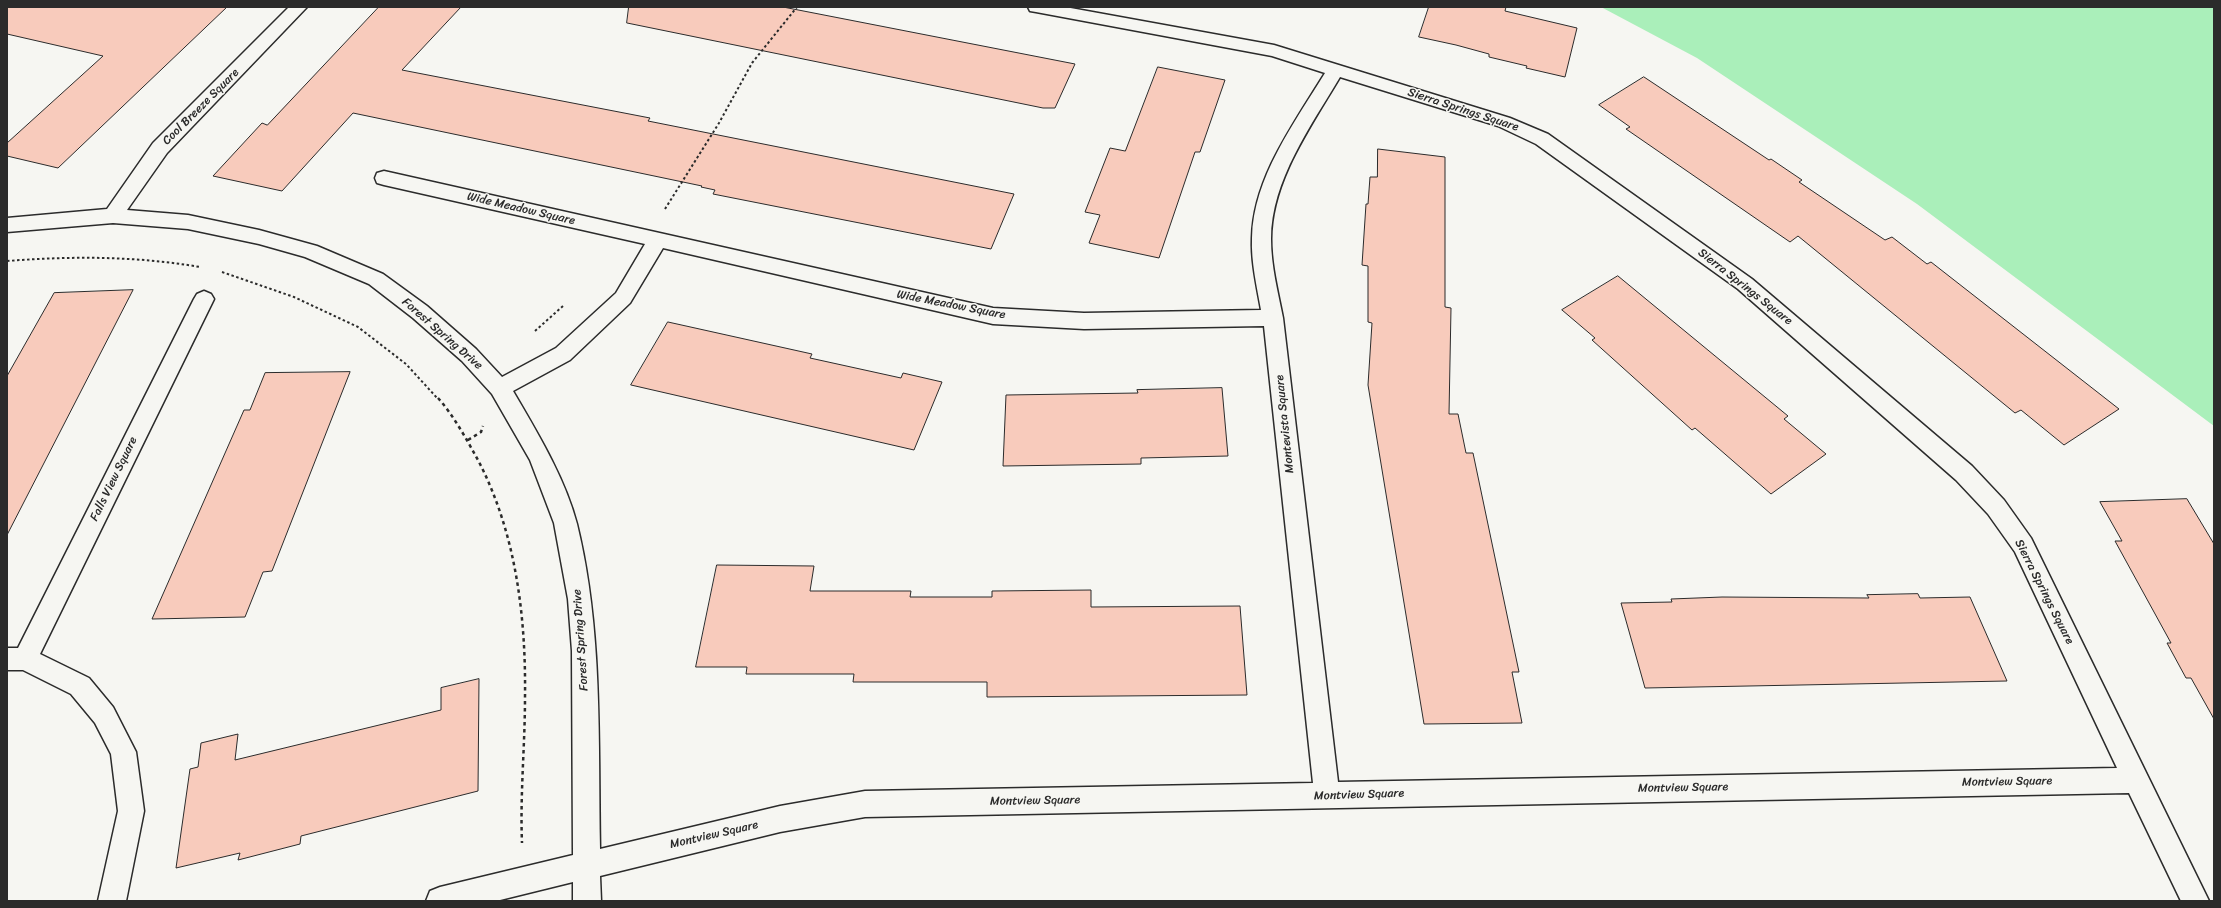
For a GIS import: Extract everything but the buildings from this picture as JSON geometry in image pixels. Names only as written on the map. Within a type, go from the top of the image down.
[{"type":"street","name":"Cool Breeze Square","points":[[113,216],[160,148],[300,7]]},
{"type":"street","name":"Sierra Springs Square","points":[[1036,7],[1274,51],[1504,122],[1542,139],[1744,284],[1964,473],[1996,507],[2023,545],[2195,901]]},
{"type":"street","name":"Montevista Square","points":[[1326,796],[1272,318],[1265,269],[1262,228],[1269,198],[1284,157],[1336,69]]},
{"type":"street","name":"Wide Meadow Square","points":[[384,178],[993,316],[1084,321],[1272,318]]},
{"type":"street","name":"Forest Spring Drive","points":[[7,225],[113,216],[188,222],[259,236],[310,251],[376,279],[420,312],[469,355],[500,388],[543,464],[565,523],[580,599],[584,651],[587,901]]},
{"type":"street","points":[[500,388],[563,354],[623,298],[658,240]]},
{"type":"street","name":"Falls View Square","points":[[16,659],[204,299]]},
{"type":"street","points":[[16,659],[80,686],[104,715],[123,752],[131,811],[112,901]]},
{"type":"street","name":"Montview Square","points":[[440,901],[780,819],[865,804],[1326,796],[1517,790],[2137,780]]},
{"type":"path","points":[[7,262],[99,257],[165,261],[201,268]]},
{"type":"path","points":[[216,270],[304,300],[364,331],[415,372],[453,416],[485,470],[504,523],[519,579],[526,676],[520,812],[524,880]]},
{"type":"green space","points":[[1601,7],[2214,7],[2214,426],[1917,204],[1697,58]]}]
